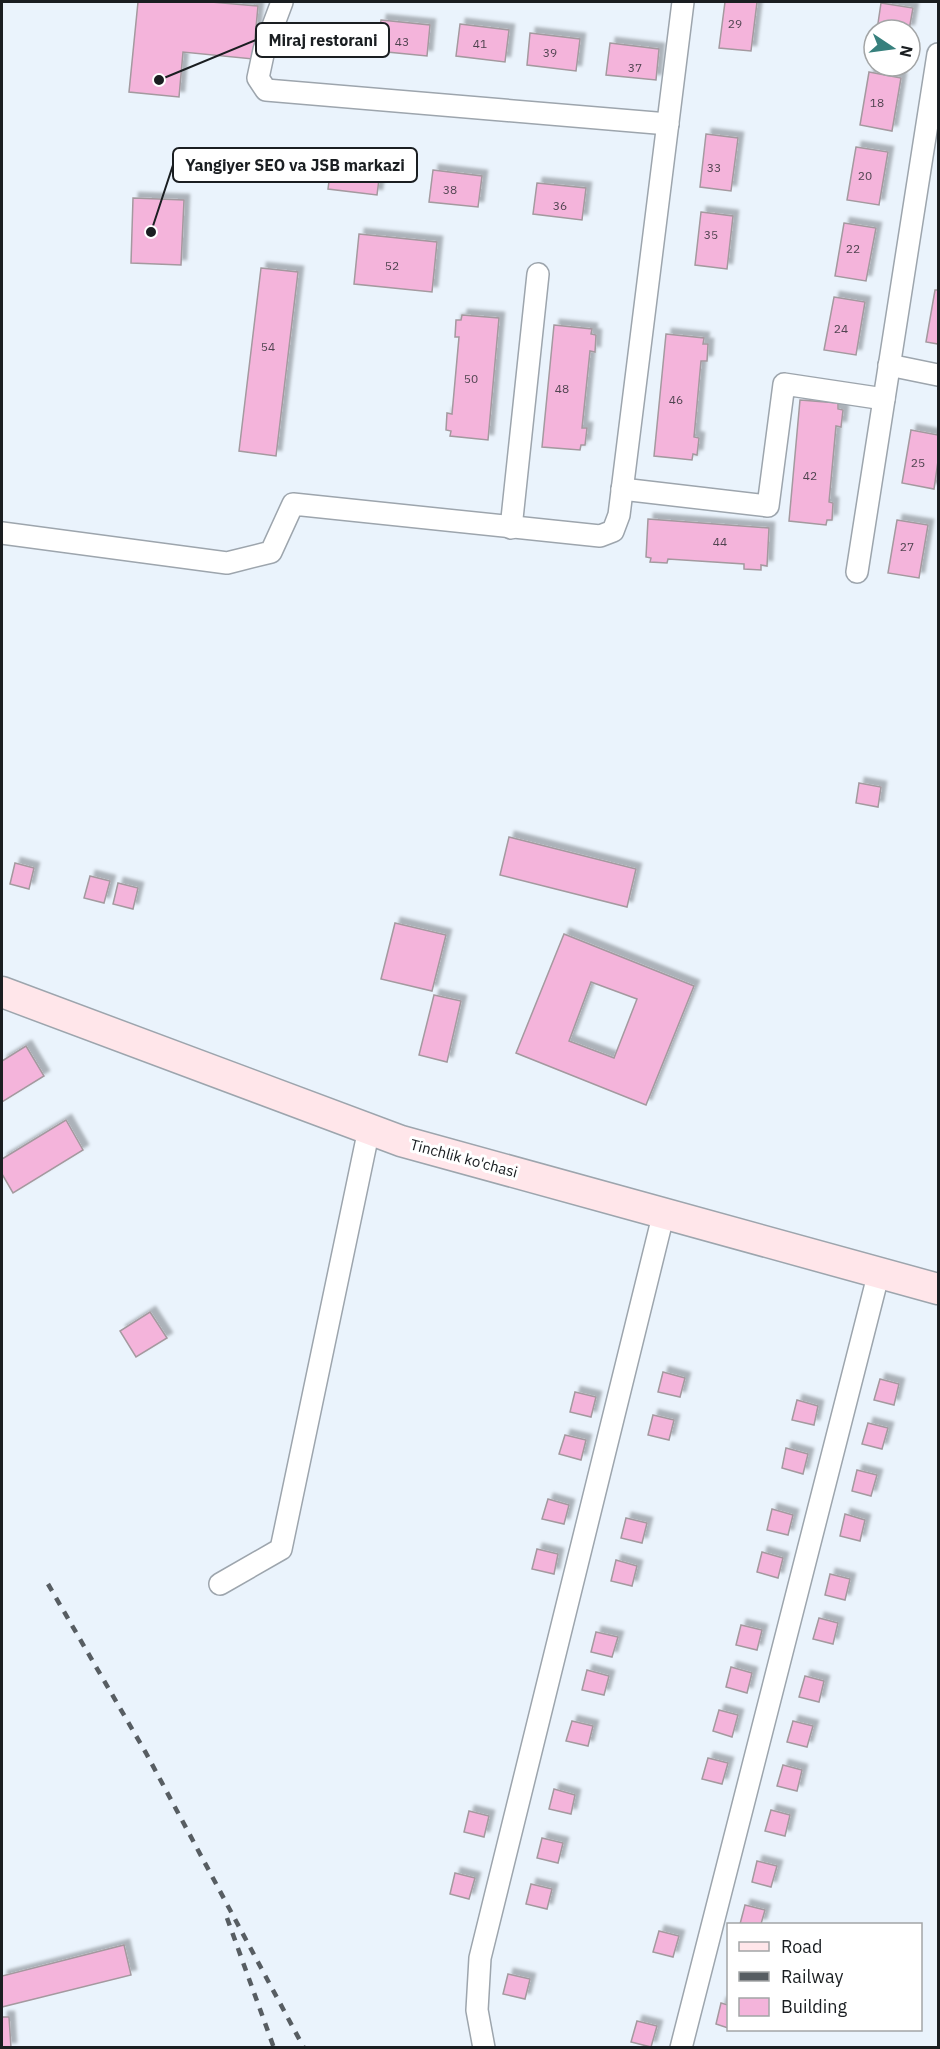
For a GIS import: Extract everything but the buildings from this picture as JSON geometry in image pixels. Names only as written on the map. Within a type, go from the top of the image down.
[{"type":"main road","name":"Tinchlik ko'chasi","points":[[2,992],[401,1141],[939,1289]]},
{"type":"street","points":[[282,2],[264,50],[258,78],[266,90],[668,124]]},
{"type":"street","points":[[2,533],[227,563],[271,552],[292,504],[600,536],[613,531],[619,515],[683,2]]},
{"type":"street","points":[[857,572],[939,54]]},
{"type":"street","points":[[511,528],[538,274]]},
{"type":"street","points":[[889,365],[939,375]]},
{"type":"street","points":[[622,489],[768,507],[784,384],[884,399]]},
{"type":"street","points":[[220,1584],[281,1549],[369,1129]]},
{"type":"street","points":[[484,2048],[477,2010],[480,1958],[664,1212]]},
{"type":"street","points":[[681,2048],[879,1272]]},
{"type":"railway","points":[[48,1584],[146,1753],[304,2048]]},
{"type":"railway","points":[[227,1918],[274,2048]]},
{"type":"place","name":"Miraj restorani","points":[[159,80]]},
{"type":"place","name":"Yangiyer SEO va JSB markazi","points":[[151,232]]}]
